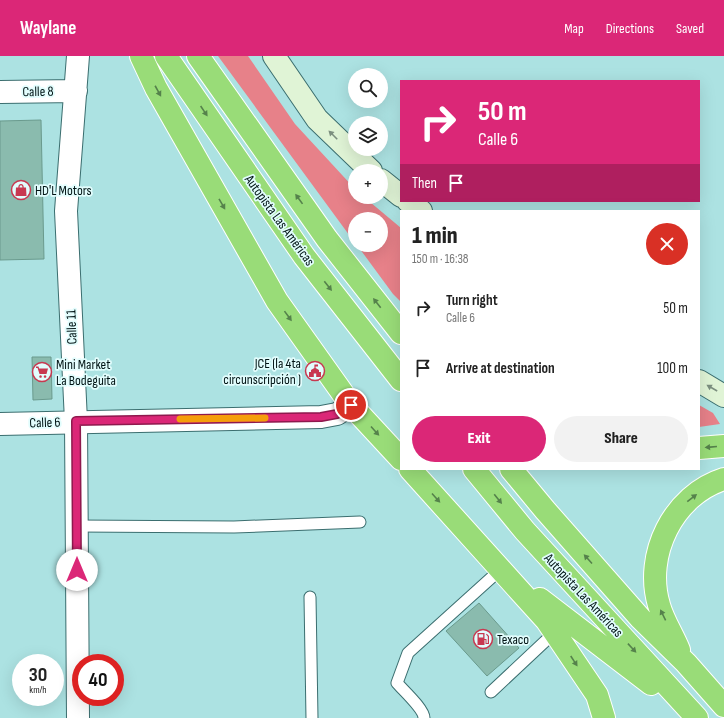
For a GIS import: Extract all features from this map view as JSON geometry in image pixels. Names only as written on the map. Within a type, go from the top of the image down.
[{"type":"highway","points":[[141,56],[156,88],[277,301],[351,405],[400,458]]},
{"type":"highway","name":"Autopista Las Américas","points":[[166,56],[304,256],[400,379]]},
{"type":"highway","name":"Autopista Las Américas","points":[[198,56],[327,239],[400,332]]},
{"type":"highway","points":[[700,448],[724,446]]},
{"type":"highway","points":[[411,470],[547,621],[597,695],[604,718]]},
{"type":"highway","name":"Autopista Las Américas","points":[[475,470],[525,531],[695,718]]},
{"type":"highway","name":"Autopista Las Américas","points":[[512,470],[545,510],[642,619],[724,706]]},
{"type":"highway","points":[[686,664],[659,606],[655,581],[656,557],[666,528],[685,503],[702,490],[724,479]]},
{"type":"highway","points":[[501,570],[695,718]]},
{"type":"main road","points":[[274,56],[317,119],[364,164]]},
{"type":"main road","points":[[388,186],[400,195]]},
{"type":"main road","points":[[409,202],[420,210]]},
{"type":"main road","points":[[700,382],[724,396]]},
{"type":"street","name":"Calle 11","points":[[78,56],[66,211],[76,421],[78,718]]},
{"type":"street","name":"Calle 8","points":[[0,92],[76,91]]},
{"type":"street","name":"Calle 6","points":[[0,424],[76,421],[321,417],[337,414],[351,405]]},
{"type":"lane","points":[[77,526],[234,527],[360,522]]},
{"type":"lane","points":[[424,718],[424,715],[416,704],[397,683],[408,653],[501,570]]},
{"type":"lane","points":[[310,597],[312,718]]},
{"type":"lane","points":[[491,692],[555,632]]},
{"type":"shaded area","points":[[218,56],[248,56],[295,124],[348,181],[348,204],[372,204],[382,212],[348,212],[348,233]]},
{"type":"shaded area","points":[[388,217],[400,227],[400,301],[393,294],[362,252],[388,252]]},
{"type":"shaded area","points":[[700,406],[713,413],[720,424],[700,427]]},
{"type":"building","name":"HD'L Motors","points":[[41,120],[44,259],[0,260],[0,121]]},
{"type":"building","name":"Mini Market La Bodeguita","points":[[32,357],[51,357],[52,399],[33,400]]},
{"type":"building","name":"Texaco","points":[[479,603],[519,648],[487,676],[446,631]]},
{"type":"slow traffic","points":[[180,419],[265,418]]},
{"type":"place","name":"HD'L Motors","points":[[21,190]]},
{"type":"place","name":"JCE (la 4ta circunscripción )","points":[[315,371]]},
{"type":"place","name":"Mini Market La Bodeguita","points":[[42,372]]},
{"type":"place","name":"Texaco","points":[[483,639]]},
{"type":"route","points":[[77,570],[76,421],[321,417],[337,414],[351,405]]}]
